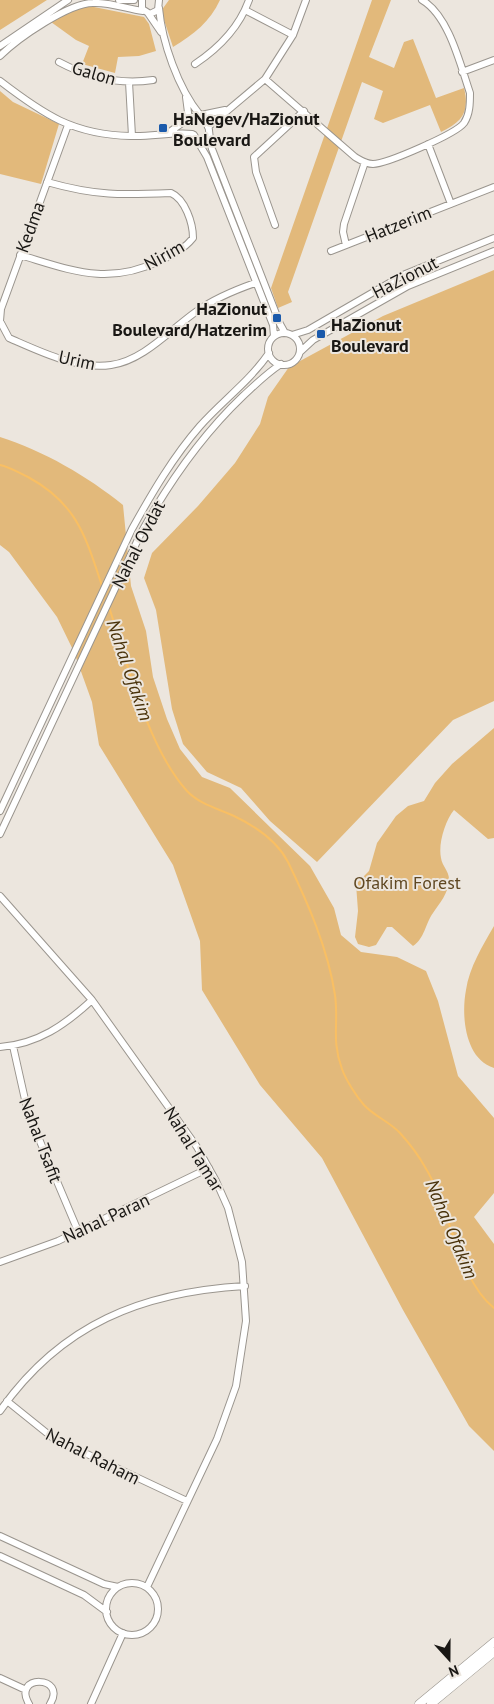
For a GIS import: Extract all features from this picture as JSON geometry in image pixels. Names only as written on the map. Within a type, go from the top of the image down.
[{"type":"main road","points":[[419,1704],[494,1642]]},
{"type":"main road","points":[[431,1704],[494,1652]]},
{"type":"street","points":[[0,46],[68,0]]},
{"type":"street","points":[[119,0],[134,0]]},
{"type":"street","points":[[142,0],[146,12],[164,38],[185,93],[188,128],[207,157],[273,325],[274,336],[269,345],[269,353],[272,359],[281,364],[293,362],[300,352],[299,343],[280,324],[212,149],[207,120],[185,93]]},
{"type":"street","points":[[195,64],[226,38],[245,10],[249,0]]},
{"type":"street","points":[[2,81],[34,108],[68,125],[98,133],[132,136],[202,134],[230,107],[265,78],[293,35],[306,0]]},
{"type":"street","points":[[265,78],[355,157],[365,162],[381,162],[450,135],[464,122],[470,102],[470,93],[443,22],[432,6],[422,0]]},
{"type":"street","points":[[0,56],[55,16],[82,4],[103,3],[154,12],[160,3]]},
{"type":"street","points":[[160,3],[164,38]]},
{"type":"street","points":[[245,10],[293,35]]},
{"type":"street","points":[[462,72],[494,60]]},
{"type":"street","name":"Galon","points":[[59,62],[92,77],[129,82],[153,80]]},
{"type":"street","name":"Galon","points":[[129,82],[132,136]]},
{"type":"street","points":[[166,134],[193,116],[230,107]]},
{"type":"street","points":[[275,224],[256,172],[254,157],[304,112]]},
{"type":"street","name":"Kedma","points":[[4,330],[0,321],[1,309],[68,125]]},
{"type":"street","name":"Hatzerim","points":[[428,144],[451,204]]},
{"type":"street","name":"Hatzerim","points":[[346,245],[344,224],[365,162]]},
{"type":"street","name":"Nirim","points":[[20,254],[85,274],[114,274],[134,271],[159,262],[182,249],[192,238],[193,231],[184,207],[177,196],[171,193],[110,195],[75,190],[47,182]]},
{"type":"street","name":"Hatzerim","points":[[332,251],[494,187]]},
{"type":"street","name":"HaZionut","points":[[288,334],[308,330],[403,276],[494,238]]},
{"type":"street","name":"HaZionut","points":[[300,352],[313,340],[408,286],[494,250]]},
{"type":"street","name":"Urim","points":[[4,330],[9,338],[78,364],[112,365],[127,360],[149,347],[210,302],[255,283]]},
{"type":"street","points":[[274,336],[288,334]]},
{"type":"street","name":"Nahal Ovdat","points":[[0,812],[142,510],[165,472],[199,428],[258,369],[269,353]]},
{"type":"street","name":"Nahal Ovdat","points":[[0,834],[154,509],[174,477],[206,434],[263,378],[281,364]]},
{"type":"street","name":"Nahal Tamar","points":[[0,896],[92,1000],[197,1147],[228,1208],[242,1262],[246,1321],[236,1386],[220,1430],[147,1587]]},
{"type":"street","points":[[0,1047],[33,1041],[52,1032],[69,1021],[92,1000]]},
{"type":"street","name":"Nahal Tsafit","points":[[13,1046],[28,1113],[78,1232]]},
{"type":"street","name":"Nahal Paran","points":[[0,1262],[26,1254],[78,1232],[209,1168]]},
{"type":"street","points":[[0,1411],[25,1379],[60,1347],[87,1329],[115,1314],[140,1303],[173,1294],[212,1288],[245,1286]]},
{"type":"street","name":"Nahal Raham","points":[[7,1402],[53,1438],[187,1501]]},
{"type":"street","points":[[0,1536],[104,1584],[118,1587]]},
{"type":"street","points":[[0,1556],[84,1595],[107,1612]]},
{"type":"street","points":[[132,1582],[147,1587],[157,1598],[158,1606],[155,1622],[143,1632],[136,1634],[123,1633],[112,1625],[107,1612],[108,1598],[118,1587],[132,1582]]},
{"type":"street","points":[[90,1704],[123,1633]]},
{"type":"street","points":[[0,1678],[26,1690]]},
{"type":"street","points":[[26,1690],[34,1682],[46,1682],[53,1692],[50,1704]]},
{"type":"street","points":[[26,1690],[29,1704]]},
{"type":"green space","points":[[0,0],[47,0],[0,30]]},
{"type":"green space","points":[[169,0],[220,0],[201,27],[173,47],[161,11]]},
{"type":"green space","points":[[372,0],[391,0],[369,57],[394,68],[404,42],[413,39],[436,98],[464,88],[466,96],[465,110],[459,120],[441,132],[430,105],[383,123],[374,119],[383,91],[362,82],[288,292],[292,302],[278,308],[271,288]]},
{"type":"green space","points":[[89,6],[144,17],[149,24],[156,51],[139,56],[118,57],[115,73],[82,64],[89,46],[76,40],[51,22],[75,10]]},
{"type":"green space","points":[[0,91],[13,102],[59,124],[41,184],[0,174]]},
{"type":"green space","points":[[494,270],[494,701],[453,720],[317,862],[270,821],[241,788],[207,772],[183,744],[172,709],[156,610],[144,578],[152,553],[198,506],[235,463],[260,424],[268,397],[289,367],[383,316]]},
{"type":"green space","points":[[0,437],[33,449],[64,465],[95,484],[123,505],[131,586],[146,631],[153,677],[167,719],[180,749],[202,777],[230,788],[310,866],[334,908],[341,935],[361,952],[397,957],[426,971],[438,1001],[458,1076],[494,1118],[494,1193],[474,1217],[494,1244],[494,1451],[469,1426],[403,1310],[322,1158],[260,1085],[202,990],[200,941],[173,865],[99,745],[92,702],[74,652],[57,617],[9,552],[0,545]]},
{"type":"green space","name":"Ofakim Forest","points":[[494,728],[494,838],[488,839],[454,810],[445,826],[440,846],[442,861],[449,876],[449,884],[420,939],[413,946],[392,927],[387,927],[376,945],[369,947],[358,944],[355,937],[358,911],[356,884],[369,871],[377,843],[396,816],[408,806],[424,801],[435,783],[452,764]]},
{"type":"green space","name":"Ofakim Forest","points":[[494,926],[494,1068],[484,1063],[471,1046],[467,1035],[464,1012],[470,973]]},
{"type":"waterway","name":"Nahal Ofakim","points":[[0,465],[28,477],[45,487],[69,511],[85,538],[103,589]]},
{"type":"waterway","name":"Nahal Ofakim","points":[[109,607],[140,704],[161,752],[173,773],[192,796],[209,806],[242,820],[265,835],[278,847],[288,862],[310,910],[328,961],[335,995],[337,1049],[344,1073],[364,1105],[396,1129],[420,1158],[434,1183],[463,1262],[482,1296],[494,1308]]},
{"type":"place","name":"HaNegev/HaZionut Boulevard","points":[[163,128]]},
{"type":"place","name":"HaZionut Boulevard/Hatzerim","points":[[277,318]]},
{"type":"place","name":"HaZionut Boulevard","points":[[321,334]]}]
